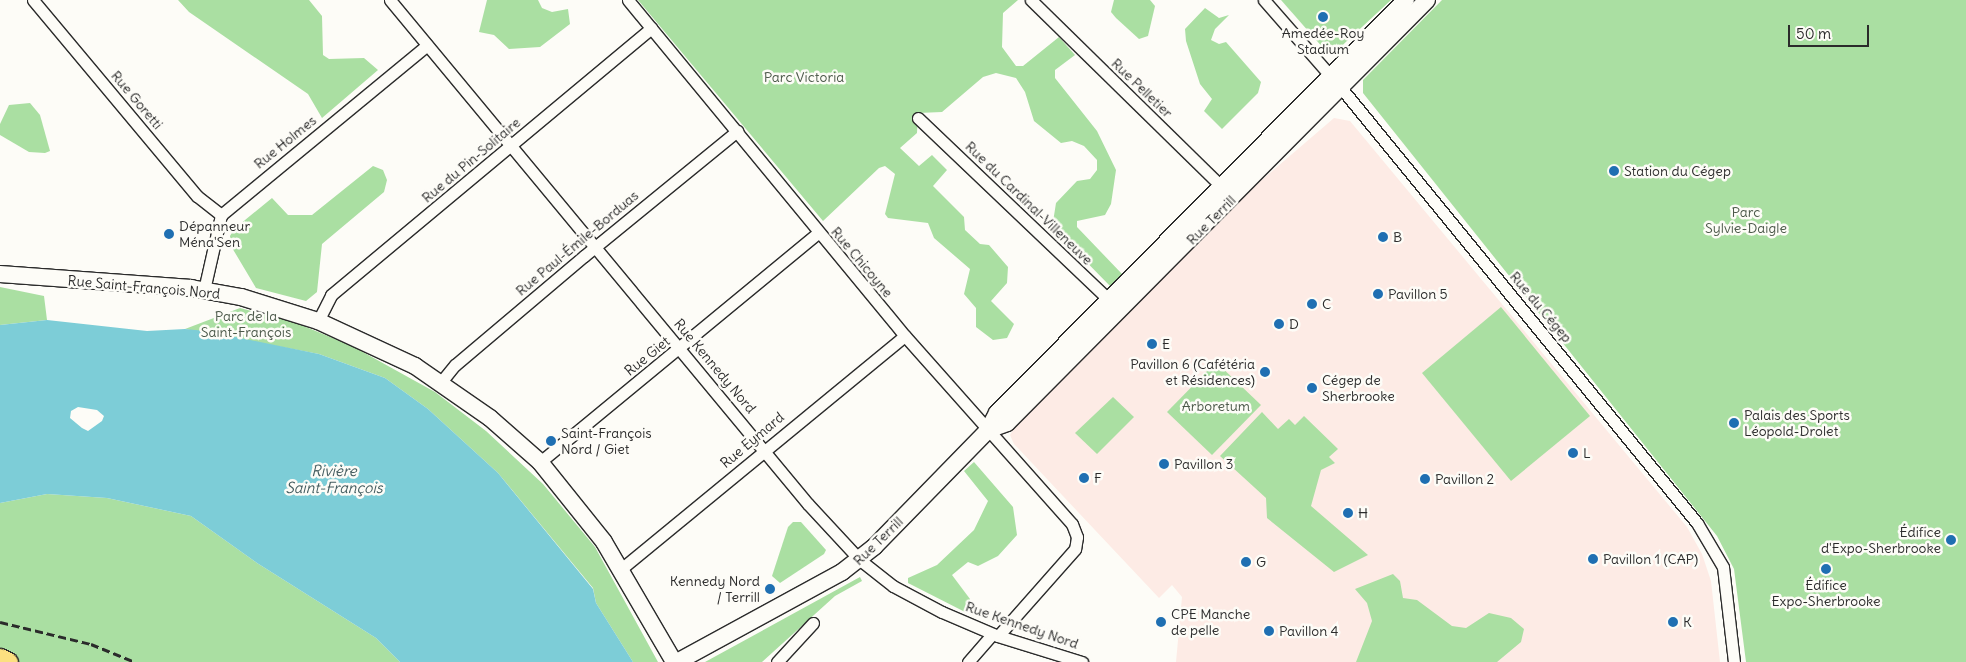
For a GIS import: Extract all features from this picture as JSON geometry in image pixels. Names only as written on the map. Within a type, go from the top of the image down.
[{"type":"main road","points":[[0,658],[8,662]]},
{"type":"street","name":"Rue Kennedy Nord","points":[[390,0],[597,246],[808,504],[860,560],[905,593],[995,635],[1082,662]]},
{"type":"street","name":"Rue Chicoyne","points":[[628,0],[904,336],[1072,524],[1077,537],[1075,549],[995,635]]},
{"type":"street","name":"Rue Pelletier","points":[[1030,0],[1228,192]]},
{"type":"street","name":"Rue du Cégep","points":[[1264,0],[1337,83],[1697,523],[1722,567],[1734,662]]},
{"type":"street","name":"Rue Terrill","points":[[1337,83],[1406,0]]},
{"type":"street","name":"Rue Terrill","points":[[676,662],[860,560],[988,430],[997,413],[1114,306],[1337,83],[1427,0]]},
{"type":"street","name":"Rue Goretti","points":[[36,1],[197,196],[221,215]]},
{"type":"street","name":"Rue du Pin-Solitaire","points":[[318,320],[331,295],[652,28]]},
{"type":"street","name":"Rue Holmes","points":[[221,215],[427,45]]},
{"type":"street","name":"Rue du Cardinal-Villeneuve","points":[[918,118],[1114,306]]},
{"type":"street","name":"Rue Paul-Émile-Borduas","points":[[441,382],[455,365],[737,132]]},
{"type":"street","points":[[204,290],[221,215]]},
{"type":"street","name":"Rue Giet","points":[[540,462],[681,348],[818,233]]},
{"type":"street","name":"Rue Saint-François Nord","points":[[0,274],[204,290],[265,303],[318,320],[384,349],[441,382],[490,418],[540,462],[583,512],[622,569],[676,662]]},
{"type":"street","name":"Rue Eymard","points":[[622,569],[764,448],[904,336]]},
{"type":"street","points":[[777,662],[813,623]]},
{"type":"street","points":[[968,662],[995,635]]},
{"type":"shaded area","name":"Cégep de Sherbrooke","points":[[1334,118],[1350,121],[1687,527],[1702,554],[1711,581],[1720,662],[1176,662],[1182,597],[1172,585],[1159,598],[1014,444],[1010,435],[1013,430],[1242,197]]},
{"type":"green space","points":[[178,0],[309,0],[322,16],[323,55],[329,59],[364,58],[378,70],[322,118],[308,94],[189,12]]},
{"type":"green space","points":[[487,0],[538,0],[542,8],[552,12],[568,9],[570,24],[540,47],[509,49],[494,35],[479,32]]},
{"type":"green space","name":"Parc Victoria","points":[[638,0],[1018,0],[1003,13],[1002,47],[1016,66],[1023,66],[1059,37],[1075,55],[1055,70],[1055,78],[1097,131],[1116,170],[1111,204],[1105,215],[1077,221],[1077,227],[1123,275],[1111,287],[1061,236],[1053,222],[1056,203],[1077,181],[1090,179],[1097,170],[1097,160],[1084,146],[1072,141],[1061,143],[1034,121],[1025,92],[1016,78],[996,73],[983,77],[942,112],[918,113],[917,133],[900,148],[919,166],[932,155],[947,170],[933,186],[964,217],[965,230],[980,244],[989,245],[1008,267],[1007,283],[991,301],[1014,324],[1007,338],[993,340],[976,327],[976,308],[964,294],[970,269],[934,238],[928,223],[888,218],[885,214],[895,174],[885,166],[879,168],[823,221]]},
{"type":"green space","points":[[1114,0],[1150,0],[1155,6],[1148,36],[1139,39],[1116,18],[1111,12]]},
{"type":"green space","points":[[1281,0],[1391,0],[1333,54],[1324,49]]},
{"type":"green space","name":"Parc Sylvie-Daigle","points":[[1442,0],[1966,0],[1966,662],[1746,662],[1734,569],[1717,536],[1363,93],[1363,80]]},
{"type":"green space","points":[[1205,8],[1219,18],[1229,15],[1215,29],[1211,40],[1219,44],[1226,42],[1261,82],[1258,93],[1222,129],[1204,111],[1212,99],[1200,84],[1186,41],[1185,29]]},
{"type":"green space","points":[[30,103],[40,115],[50,151],[45,153],[29,152],[0,135],[0,124],[9,105]]},
{"type":"green space","points":[[373,166],[383,170],[387,180],[384,192],[322,244],[317,292],[306,301],[256,288],[231,246],[230,236],[234,229],[272,198],[288,215],[312,215]]},
{"type":"green space","points":[[0,287],[44,296],[47,320],[0,325]]},
{"type":"green space","points":[[1501,307],[1590,416],[1511,481],[1422,373]]},
{"type":"green space","name":"Parc de la Saint-François","points":[[240,308],[294,322],[352,346],[435,392],[486,431],[543,484],[595,547],[658,662],[633,662],[596,603],[593,588],[498,473],[428,409],[385,378],[319,354],[185,329]]},
{"type":"green space","name":"Arboretum","points":[[1216,362],[1261,405],[1212,455],[1167,412]]},
{"type":"green space","points":[[1113,397],[1134,417],[1097,454],[1075,433]]},
{"type":"green space","points":[[1262,412],[1278,429],[1289,419],[1295,425],[1304,416],[1338,449],[1329,457],[1335,463],[1321,470],[1311,506],[1368,555],[1334,572],[1267,518],[1266,498],[1220,456]]},
{"type":"green space","points":[[974,462],[1013,507],[1017,535],[998,556],[978,566],[968,562],[952,575],[970,599],[967,613],[908,583],[908,578],[937,565],[974,530],[988,501],[964,471]]},
{"type":"green space","points":[[47,494],[107,498],[191,516],[257,563],[376,638],[400,662],[0,662],[0,503]]},
{"type":"green space","points":[[793,522],[801,522],[826,550],[824,554],[780,583],[772,576],[788,527]]},
{"type":"green space","points":[[1393,574],[1400,581],[1403,598],[1417,600],[1452,626],[1466,628],[1489,613],[1511,618],[1524,629],[1521,642],[1497,662],[1356,662],[1372,621],[1367,603],[1355,589]]},
{"type":"green space","points":[[860,577],[862,581],[835,596],[762,662],[705,662]]},
{"type":"water","name":"Rivière Saint-François","points":[[47,320],[147,331],[185,329],[206,331],[319,354],[385,378],[428,409],[498,473],[593,589],[596,603],[633,662],[400,662],[376,638],[257,563],[191,516],[107,498],[47,494],[0,503],[0,325]],"holes":[[[78,407],[97,410],[104,416],[102,421],[88,431],[70,418],[71,411]]]},
{"type":"railway","points":[[0,622],[91,644],[135,662]]},
{"type":"place","name":"Amedée-Roy Stadium","points":[[1323,17]]},
{"type":"place","name":"Station du Cégep","points":[[1614,171]]},
{"type":"place","name":"Dépanneur Ména'Sen","points":[[169,234]]},
{"type":"place","name":"B","points":[[1383,237]]},
{"type":"place","name":"Pavillon 5","points":[[1378,294]]},
{"type":"place","name":"C","points":[[1312,304]]},
{"type":"place","name":"D","points":[[1279,324]]},
{"type":"place","name":"E","points":[[1152,344]]},
{"type":"place","name":"Pavillon 6 (Cafétéria et Résidences)","points":[[1265,372]]},
{"type":"place","name":"Cégep de Sherbrooke","points":[[1312,388]]},
{"type":"place","name":"Palais des Sports Léopold-Drolet","points":[[1734,423]]},
{"type":"place","name":"Saint-François Nord / Giet","points":[[551,441]]},
{"type":"place","name":"L","points":[[1573,453]]},
{"type":"place","name":"Pavillon 3","points":[[1164,464]]},
{"type":"place","name":"F","points":[[1084,478]]},
{"type":"place","name":"Pavillon 2","points":[[1425,479]]},
{"type":"place","name":"H","points":[[1348,513]]},
{"type":"place","name":"Édifice d'Expo-Sherbrooke","points":[[1951,540]]},
{"type":"place","name":"Pavillon 1 (CAP)","points":[[1593,559]]},
{"type":"place","name":"G","points":[[1246,562]]},
{"type":"place","name":"Édifice Expo-Sherbrooke","points":[[1826,569]]},
{"type":"place","name":"Kennedy Nord / Terrill","points":[[770,589]]},
{"type":"place","name":"CPE Manche de pelle","points":[[1161,622]]},
{"type":"place","name":"K","points":[[1673,622]]},
{"type":"place","name":"Pavillon 4","points":[[1269,631]]}]
